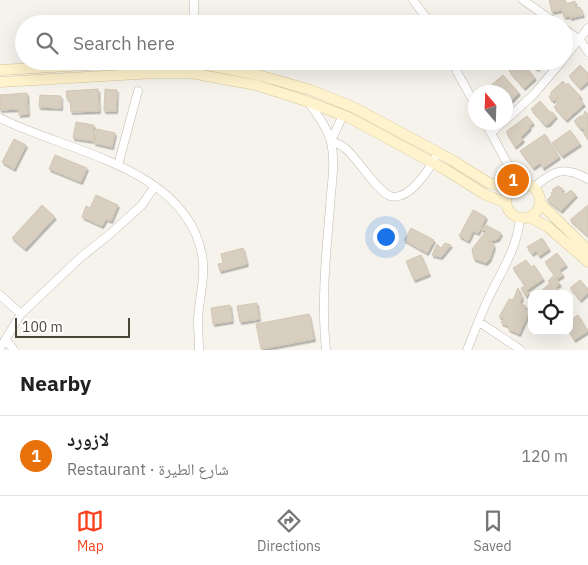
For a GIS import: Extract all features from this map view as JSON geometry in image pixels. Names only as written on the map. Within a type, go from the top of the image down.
[{"type":"main road","points":[[0,70],[15,69]]},
{"type":"main road","points":[[233,70],[311,90],[355,108],[438,152],[490,183],[515,187]]},
{"type":"main road","points":[[0,82],[155,73],[191,74],[256,85],[306,101],[343,116],[432,162],[484,194],[506,203]]},
{"type":"main road","points":[[524,218],[534,214],[540,203],[539,196],[533,188],[524,184],[515,187],[507,194],[506,203],[510,213],[548,227],[588,262]]},
{"type":"main road","points":[[540,203],[588,250]]},
{"type":"street","points":[[194,0],[194,15]]},
{"type":"street","points":[[413,0],[424,15]]},
{"type":"street","points":[[523,0],[544,15]]},
{"type":"street","points":[[573,48],[588,28]]},
{"type":"street","points":[[573,35],[580,40],[588,52]]},
{"type":"street","points":[[191,70],[191,74]]},
{"type":"street","points":[[456,70],[468,92]]},
{"type":"street","points":[[513,113],[534,94],[554,70]]},
{"type":"street","points":[[118,165],[138,91]]},
{"type":"street","points":[[306,101],[331,140],[333,162],[324,323],[326,350]]},
{"type":"street","points":[[331,140],[343,116]]},
{"type":"street","points":[[0,118],[118,165],[155,186],[185,213],[193,225],[203,256],[203,278],[198,319],[199,350]]},
{"type":"street","points":[[489,130],[515,187]]},
{"type":"street","points":[[491,134],[495,130]]},
{"type":"street","points":[[331,140],[344,148],[383,191],[392,197],[400,197],[424,177],[438,152]]},
{"type":"street","points":[[533,188],[549,175],[569,170],[588,179]]},
{"type":"street","points":[[0,348],[21,314],[81,257],[142,205],[155,186]]},
{"type":"street","points":[[467,350],[490,295],[505,266],[524,218]]},
{"type":"street","points":[[0,295],[21,314]]},
{"type":"street","points":[[479,322],[521,350]]},
{"type":"street","points":[[6,340],[14,350]]},
{"type":"building","points":[[549,0],[565,0],[566,4],[575,1],[576,8],[580,7],[583,15],[573,17],[573,15],[563,15],[562,10],[552,12]]},
{"type":"building","points":[[580,65],[588,73],[588,81],[580,88],[569,76]]},
{"type":"building","points":[[528,70],[535,78],[524,88],[509,71]]},
{"type":"building","points":[[503,75],[512,85],[491,85]]},
{"type":"building","points":[[563,81],[566,85],[568,83],[581,97],[579,98],[584,104],[566,120],[554,107],[558,103],[556,100],[558,97],[553,101],[549,97],[551,92]]},
{"type":"building","points":[[513,86],[519,93],[513,99]]},
{"type":"building","points":[[98,89],[99,111],[71,112],[70,99],[67,99],[66,91]]},
{"type":"building","points":[[105,89],[117,90],[116,111],[104,111]]},
{"type":"building","points":[[27,93],[28,114],[19,115],[19,109],[0,110],[0,95]]},
{"type":"building","points":[[40,95],[61,96],[61,108],[39,107]]},
{"type":"building","points":[[540,101],[556,116],[549,124],[545,125],[531,109]]},
{"type":"building","points":[[585,111],[588,114],[588,139],[582,127],[581,129],[574,121],[583,116]]},
{"type":"building","points":[[527,116],[533,123],[521,137],[523,140],[515,147],[507,134],[508,130],[513,130],[513,126]]},
{"type":"building","points":[[76,122],[94,125],[93,141],[73,138]]},
{"type":"building","points":[[97,129],[115,133],[112,147],[94,143]]},
{"type":"building","points":[[570,130],[580,144],[562,156],[552,143]]},
{"type":"building","points":[[545,134],[559,157],[543,168],[540,163],[533,168],[520,151]]},
{"type":"building","points":[[14,139],[26,145],[14,169],[2,162]]},
{"type":"building","points":[[55,155],[87,168],[81,182],[49,169]]},
{"type":"building","points":[[558,186],[566,194],[571,190],[576,195],[561,211],[547,200],[554,191],[552,190]]},
{"type":"building","points":[[96,195],[118,205],[111,221],[106,219],[102,226],[82,217],[86,206],[90,208]]},
{"type":"building","points":[[42,205],[55,217],[25,249],[12,238]]},
{"type":"building","points":[[588,205],[588,236],[570,220]]},
{"type":"building","points":[[473,210],[486,217],[478,233],[473,231],[468,241],[459,236]]},
{"type":"building","points":[[486,225],[501,233],[498,239],[487,242],[493,243],[494,247],[486,263],[474,259],[472,249],[486,231],[481,229]]},
{"type":"building","points":[[411,228],[434,240],[427,253],[404,240]]},
{"type":"building","points":[[542,238],[549,249],[539,256],[536,251],[532,254],[527,247]]},
{"type":"building","points":[[445,243],[451,245],[441,257],[432,255],[437,244],[441,248]]},
{"type":"building","points":[[243,248],[247,264],[220,271],[218,264],[223,263],[221,254]]},
{"type":"building","points":[[557,253],[566,265],[559,270],[563,275],[557,279],[545,262]]},
{"type":"building","points":[[421,255],[429,274],[414,280],[406,261]]},
{"type":"building","points":[[526,260],[531,267],[534,265],[543,279],[527,290],[528,295],[526,296],[521,288],[525,286],[513,268]]},
{"type":"building","points":[[553,276],[560,284],[556,287],[558,290],[542,290],[550,283],[548,281]]},
{"type":"building","points":[[580,280],[588,289],[588,293],[580,300],[570,288]]},
{"type":"building","points":[[518,288],[522,297],[520,303],[526,306],[524,309],[528,311],[519,334],[508,329],[509,326],[501,323],[504,318],[499,317],[509,299],[513,300]]},
{"type":"building","points":[[257,303],[259,319],[240,322],[237,306]]},
{"type":"building","points":[[230,305],[232,321],[213,324],[211,308]]},
{"type":"building","points":[[309,314],[314,339],[261,349],[256,324]]},
{"type":"building","points":[[578,315],[588,331],[574,340],[571,335],[573,335],[573,318]]},
{"type":"place","name":"لازورد","points":[[513,180]]}]
